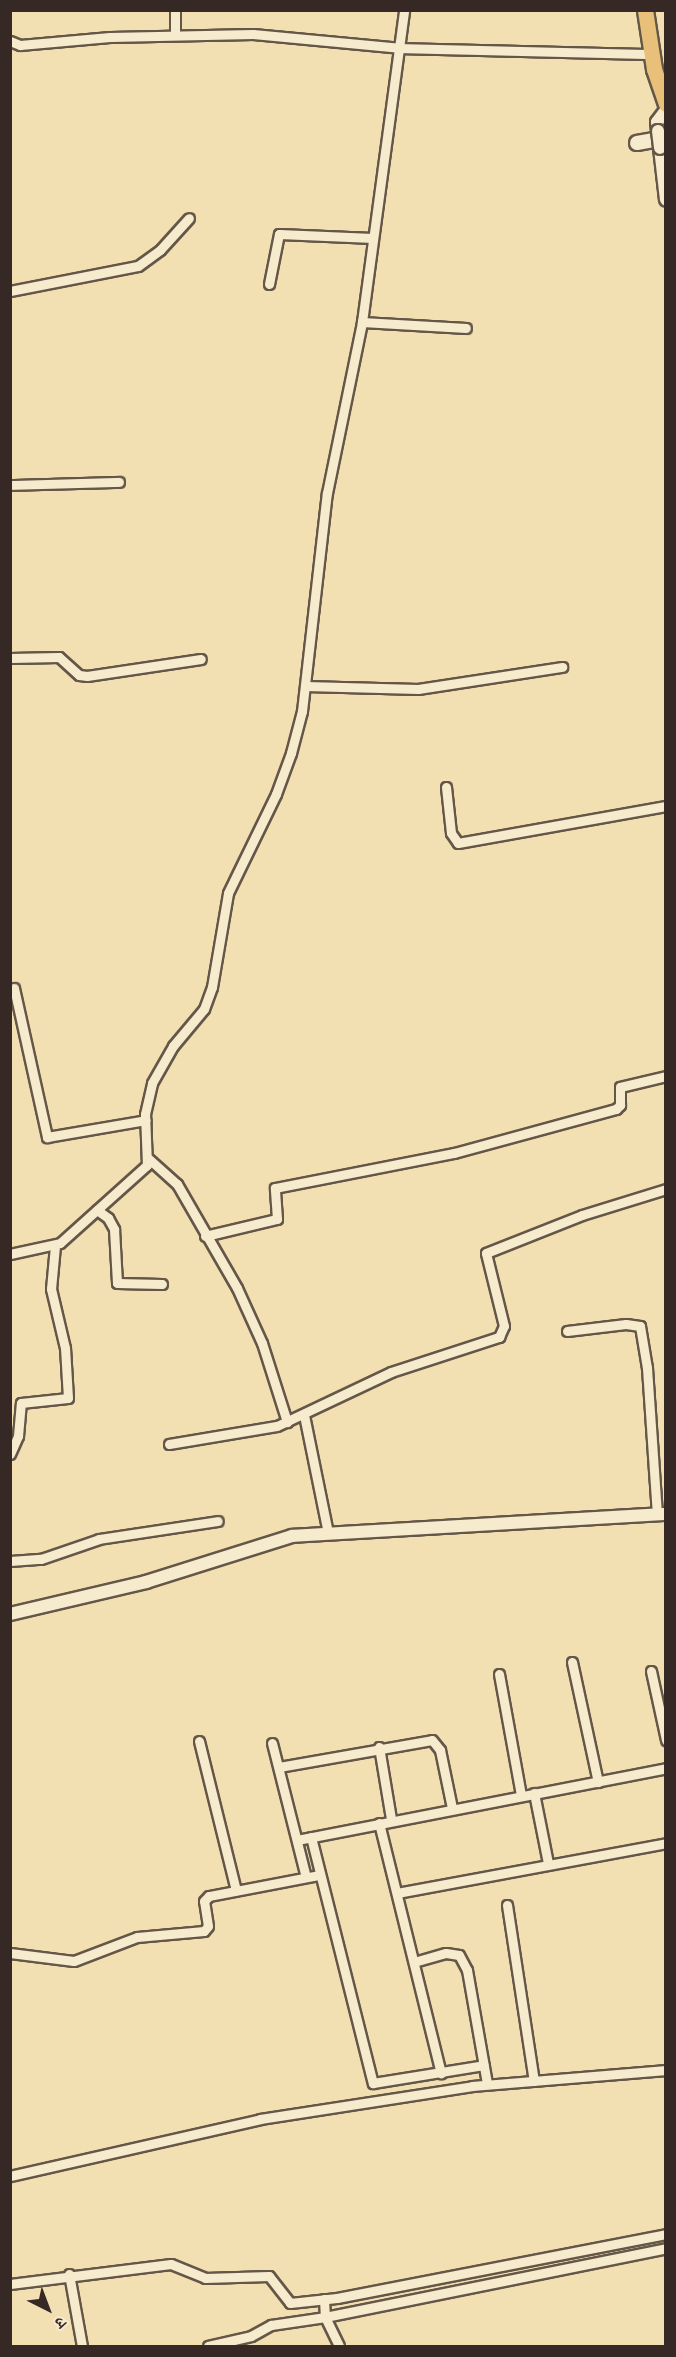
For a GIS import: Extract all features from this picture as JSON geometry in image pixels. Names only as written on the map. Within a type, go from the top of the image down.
[{"type":"highway","points":[[645,10],[652,54],[666,105]]},
{"type":"main road","points":[[637,143],[661,139]]},
{"type":"street","points":[[175,10],[175,35]]},
{"type":"street","points":[[10,1254],[55,1246],[144,1169],[149,1160],[147,1097],[158,1070],[204,1009],[212,987],[228,893],[276,794],[291,753],[305,686],[327,493],[362,322],[401,48],[404,10]]},
{"type":"street","points":[[10,41],[20,45],[175,35],[254,34],[401,48],[652,54]]},
{"type":"street","points":[[666,110],[657,122],[661,139],[666,200]]},
{"type":"street","points":[[10,291],[138,266],[159,250],[189,218]]},
{"type":"street","points":[[269,284],[279,234],[373,238]]},
{"type":"street","points":[[362,322],[466,328]]},
{"type":"street","points":[[10,485],[119,482]]},
{"type":"street","points":[[10,658],[59,657],[82,676],[201,659]]},
{"type":"street","points":[[305,686],[418,689],[562,667]]},
{"type":"street","points":[[446,788],[451,833],[458,843],[666,806]]},
{"type":"street","points":[[14,988],[47,1137],[146,1120]]},
{"type":"street","points":[[205,1236],[277,1219],[275,1188],[454,1154],[616,1108],[620,1105],[620,1087],[666,1076]]},
{"type":"street","points":[[149,1160],[177,1184],[256,1330],[287,1422]]},
{"type":"street","points":[[169,1444],[249,1432],[287,1422],[391,1372],[503,1334],[485,1261],[489,1251],[666,1188]]},
{"type":"street","points":[[97,1210],[108,1218],[114,1229],[117,1283],[162,1284]]},
{"type":"street","points":[[10,1454],[18,1436],[21,1403],[68,1398],[65,1348],[51,1289],[55,1246]]},
{"type":"street","points":[[10,1614],[203,1566],[276,1539],[328,1533],[661,1514],[642,1331],[635,1323],[567,1331]]},
{"type":"street","points":[[304,1415],[328,1533]]},
{"type":"street","points":[[10,1561],[41,1559],[99,1539],[218,1521]]},
{"type":"street","points":[[572,1662],[598,1782]]},
{"type":"street","points":[[651,1671],[666,1740]]},
{"type":"street","points":[[499,1674],[521,1796]]},
{"type":"street","points":[[279,1767],[425,1739],[437,1743],[452,1808]]},
{"type":"street","points":[[199,1741],[236,1890]]},
{"type":"street","points":[[272,1743],[306,1877]]},
{"type":"street","points":[[379,1747],[391,1819]]},
{"type":"street","points":[[297,1840],[391,1819],[666,1768]]},
{"type":"street","points":[[534,1793],[548,1863]]},
{"type":"street","points":[[379,1823],[441,2073]]},
{"type":"street","points":[[311,1837],[373,2083],[484,2065]]},
{"type":"street","points":[[397,1893],[548,1863],[666,1843]]},
{"type":"street","points":[[10,1953],[74,1961],[132,1938],[204,1931],[208,1926],[206,1898],[236,1890],[319,1875]]},
{"type":"street","points":[[507,1905],[534,2081]]},
{"type":"street","points":[[414,1962],[446,1953],[459,1955],[467,1970],[487,2085]]},
{"type":"street","points":[[10,2176],[260,2119],[487,2085],[666,2070]]},
{"type":"street","points":[[10,2284],[69,2274],[171,2264],[205,2278],[269,2276],[290,2303],[324,2299],[666,2234]]},
{"type":"street","points":[[208,2346],[251,2336],[271,2325],[325,2317],[666,2248]]},
{"type":"street","points":[[69,2274],[82,2346]]},
{"type":"street","points":[[324,2299],[325,2317],[339,2346]]}]
